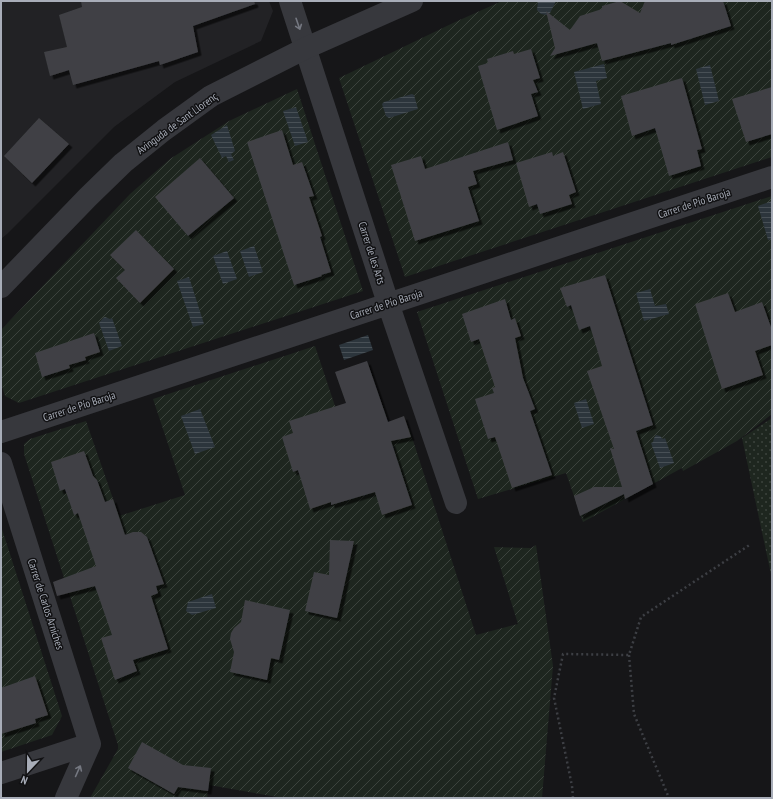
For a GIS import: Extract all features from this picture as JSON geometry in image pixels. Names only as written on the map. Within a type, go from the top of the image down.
[{"type":"street","name":"Carrer de les Arts","points":[[290,1],[388,303],[456,503]]},
{"type":"street","name":"Avinguda de Sant Llorenç","points":[[1,287],[88,196],[123,163],[164,130],[211,96],[306,48],[412,1]]},
{"type":"street","name":"Carrer de Pío Baroja","points":[[1,432],[772,177]]},
{"type":"street","name":"Carrer de Carlos Arniches","points":[[1,464],[90,744]]},
{"type":"street","points":[[1,773],[90,744]]},
{"type":"street","points":[[66,798],[90,744]]},
{"type":"path","points":[[669,798],[634,714],[629,655],[641,617],[750,544]]},
{"type":"path","points":[[573,798],[572,786],[554,698],[563,654],[629,655]]},
{"type":"shaded area","points":[[1,1],[269,1],[273,11],[261,41],[175,82],[114,127],[1,239]]},
{"type":"shaded area","points":[[502,1],[772,1],[772,157],[405,277],[339,78]]},
{"type":"shaded area","points":[[538,1],[556,1],[550,13],[547,15],[541,14],[537,10]]},
{"type":"shaded area","points":[[604,64],[607,78],[596,81],[601,104],[583,109],[574,72]]},
{"type":"shaded area","points":[[710,65],[719,101],[705,105],[696,69]]},
{"type":"shaded area","points":[[297,89],[363,291],[19,403],[5,396],[1,383],[1,330],[130,194],[170,159],[229,121]]},
{"type":"shaded area","points":[[412,94],[414,95],[418,109],[389,118],[386,116],[382,104],[384,102]]},
{"type":"shaded area","points":[[296,107],[308,142],[295,146],[283,111]]},
{"type":"shaded area","points":[[227,125],[235,151],[231,154],[234,160],[229,162],[226,156],[222,158],[211,135]]},
{"type":"shaded area","points":[[772,196],[772,414],[737,441],[683,471],[682,468],[583,522],[566,473],[478,499],[417,312]]},
{"type":"shaded area","points":[[772,201],[772,239],[768,240],[758,206]]},
{"type":"shaded area","points":[[254,246],[263,272],[249,277],[240,251]]},
{"type":"shaded area","points":[[227,251],[237,279],[223,284],[213,256]]},
{"type":"shaded area","points":[[189,277],[204,324],[193,327],[177,281]]},
{"type":"shaded area","points":[[650,289],[655,306],[666,304],[669,314],[644,321],[636,293]]},
{"type":"shaded area","points":[[105,317],[110,319],[112,318],[122,346],[109,351],[99,323]]},
{"type":"shaded area","points":[[368,335],[373,350],[344,360],[339,345]]},
{"type":"shaded area","points":[[315,346],[349,448],[409,428],[476,635],[518,624],[494,547],[531,548],[536,545],[553,666],[542,798],[283,798],[209,785],[207,798],[90,798],[118,749],[118,745],[24,454],[24,444],[30,439],[86,421],[119,516],[185,495],[153,399]]},
{"type":"shaded area","points":[[586,399],[594,424],[582,428],[574,403]]},
{"type":"shaded area","points":[[200,409],[215,447],[195,454],[181,416]]},
{"type":"shaded area","points":[[772,418],[772,579],[742,438]]},
{"type":"shaded area","points":[[656,435],[663,439],[665,438],[674,463],[660,468],[651,443]]},
{"type":"shaded area","points":[[1,526],[62,716],[52,735],[1,752]]},
{"type":"shaded area","points":[[212,594],[216,608],[192,615],[186,611],[188,602]]},
{"type":"building","points":[[81,1],[254,1],[255,4],[193,26],[198,52],[160,65],[159,61],[73,85],[69,70],[50,76],[44,52],[67,47],[59,15],[82,7]]},
{"type":"building","points":[[620,1],[640,13],[645,1],[723,1],[731,26],[671,45],[671,43],[602,61],[597,43],[550,56],[555,48],[546,11],[570,30],[580,16],[602,9],[602,6]]},
{"type":"building","points":[[531,49],[540,78],[533,80],[538,92],[531,94],[538,116],[497,130],[478,66],[488,63],[487,59],[513,51],[514,54]]},
{"type":"building","points":[[682,78],[702,149],[697,150],[701,166],[669,176],[655,128],[632,136],[621,96]]},
{"type":"building","points":[[772,87],[772,134],[746,142],[732,99]]},
{"type":"building","points":[[39,118],[69,144],[32,183],[4,156]]},
{"type":"building","points":[[282,130],[293,165],[302,162],[314,196],[309,197],[322,236],[320,237],[331,272],[294,285],[247,142]]},
{"type":"building","points":[[508,142],[513,160],[473,171],[477,184],[468,187],[479,221],[415,241],[391,165],[421,156],[425,169]]},
{"type":"building","points":[[552,152],[553,156],[563,152],[576,192],[569,195],[572,204],[540,214],[537,204],[529,207],[516,163]]},
{"type":"building","points":[[200,158],[234,198],[188,236],[155,197]]},
{"type":"building","points":[[136,230],[174,269],[140,303],[116,278],[125,270],[110,255]]},
{"type":"building","points":[[605,275],[653,425],[636,431],[653,484],[625,499],[624,494],[580,516],[574,496],[594,487],[622,487],[610,448],[614,449],[587,371],[602,366],[590,326],[579,330],[571,305],[567,307],[560,288]]},
{"type":"building","points":[[728,293],[735,312],[762,302],[772,330],[772,345],[755,351],[763,375],[722,389],[695,304]]},
{"type":"building","points":[[505,299],[511,320],[515,318],[521,336],[515,338],[523,378],[535,409],[530,411],[552,475],[512,488],[495,437],[488,439],[475,399],[494,393],[492,388],[495,387],[479,339],[471,342],[462,314]]},
{"type":"building","points":[[94,333],[100,352],[85,357],[86,360],[69,365],[70,368],[42,377],[35,353]]},
{"type":"building","points":[[367,361],[388,422],[404,416],[411,437],[391,441],[412,505],[382,515],[375,492],[331,505],[331,502],[310,509],[298,470],[293,472],[282,437],[293,433],[289,421],[346,403],[335,372]]},
{"type":"building","points":[[84,451],[105,502],[113,499],[125,535],[133,532],[141,532],[147,537],[164,584],[156,586],[158,593],[151,596],[168,649],[133,660],[137,671],[115,680],[101,638],[112,635],[95,586],[57,596],[53,582],[96,566],[78,513],[74,515],[65,489],[60,491],[51,462]]},
{"type":"building","points":[[330,540],[354,541],[337,618],[305,611],[314,572],[329,575]]},
{"type":"building","points":[[245,600],[290,610],[279,660],[271,658],[267,680],[230,672],[234,652],[230,639],[231,633],[241,622]]},
{"type":"building","points":[[35,676],[48,715],[35,719],[36,723],[1,734],[1,688]]},
{"type":"building","points":[[142,742],[183,765],[211,768],[208,791],[178,787],[174,794],[128,768]]}]
